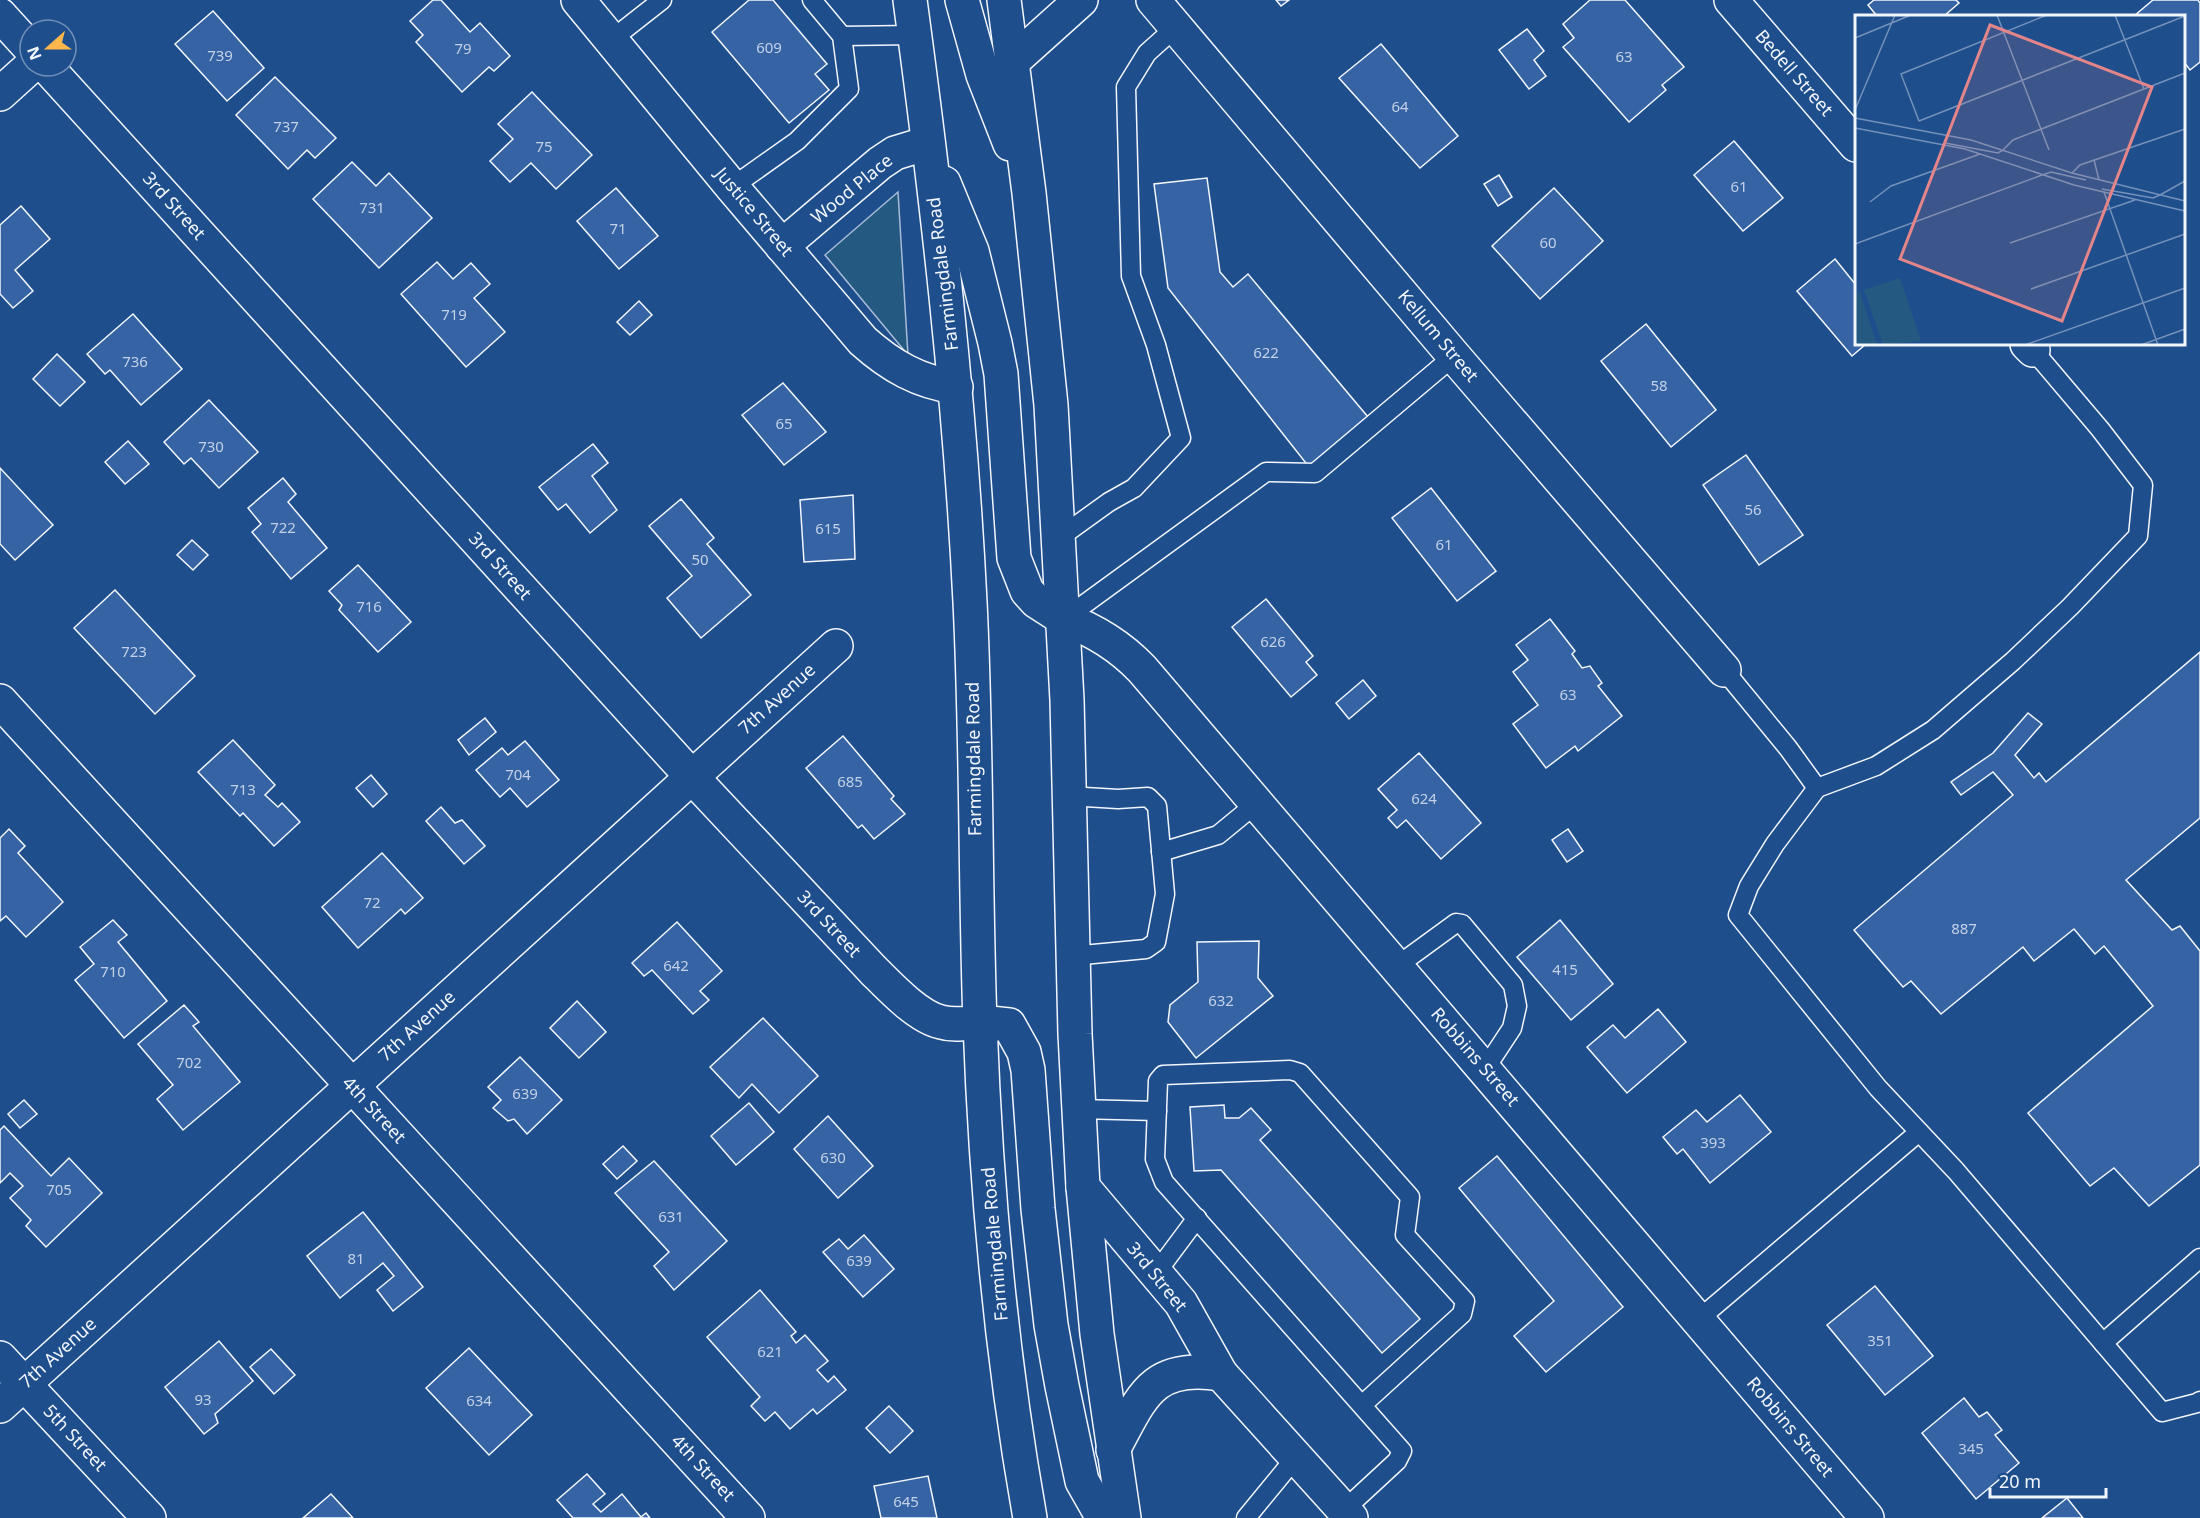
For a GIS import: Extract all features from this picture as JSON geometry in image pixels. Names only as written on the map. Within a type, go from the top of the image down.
[{"type":"street","name":"Justice Street","points":[[578,0],[863,341],[883,359],[915,377],[936,385],[956,387]]},
{"type":"street","name":"Farmingdale Road","points":[[910,0],[956,387],[970,603],[980,1022],[987,1167],[998,1296],[1021,1471],[1030,1518]]},
{"type":"street","points":[[962,0],[983,75],[1029,193]]},
{"type":"street","points":[[1004,0],[1029,193],[1051,405],[1064,620],[1072,956],[1083,1187],[1097,1334],[1124,1518]]},
{"type":"street","points":[[1012,62],[1081,0]]},
{"type":"street","name":"Kellum Street","points":[[1153,0],[1454,356],[1724,670]]},
{"type":"street","name":"Bedell Street","points":[[1731,0],[1855,143]]},
{"type":"street","points":[[0,15],[18,35]]},
{"type":"street","points":[[0,94],[18,77]]},
{"type":"street","name":"3rd Street","points":[[57,78],[692,777],[901,998],[940,1022],[954,1024],[980,1022],[1009,1026],[1024,1052],[1028,1070],[1038,1209],[1062,1386],[1083,1481],[1103,1518]]},
{"type":"street","name":"Wood Place","points":[[782,246],[880,163],[902,150],[928,143]]},
{"type":"street","name":"Robbins Street","points":[[928,143],[972,251],[995,343],[1001,374],[1014,558],[1020,575],[1032,596],[1064,620],[1102,636],[1130,656],[1867,1518]]},
{"type":"street","name":"7th Avenue","points":[[0,1406],[836,646]]},
{"type":"street","name":"4th Street","points":[[0,701],[748,1518]]},
{"type":"street","name":"3rd Street","points":[[1083,1187],[1181,1303],[1221,1374],[1347,1514]]},
{"type":"street","name":"5th Street","points":[[0,1358],[149,1518]]},
{"type":"street","points":[[1113,1450],[1142,1398],[1152,1386],[1162,1380],[1187,1372],[1204,1371],[1221,1374]]},
{"type":"lane","points":[[611,40],[662,0]]},
{"type":"lane","points":[[732,187],[797,141],[849,89],[842,36],[812,0]]},
{"type":"lane","points":[[1059,538],[1134,488],[1181,438],[1156,345],[1131,276],[1126,87],[1147,53],[1176,27]]},
{"type":"lane","points":[[842,36],[914,35]]},
{"type":"lane","points":[[2030,347],[2100,429],[2143,485],[2138,536],[2070,607],[2013,661],[1933,730],[1876,766],[1817,788],[1775,844],[1749,886],[1738,915],[1878,1088],[1956,1171],[2162,1412],[2200,1401]]},
{"type":"lane","points":[[1064,620],[1266,472],[1315,473],[1454,356]]},
{"type":"lane","points":[[1724,670],[1788,748],[1817,788]]},
{"type":"lane","points":[[1068,796],[1148,797],[1157,806],[1165,894],[1156,942],[1146,949],[1072,956]]},
{"type":"lane","points":[[1161,852],[1218,835],[1257,803]]},
{"type":"lane","points":[[1397,966],[1456,923],[1462,924],[1513,984],[1517,1006],[1512,1028],[1485,1069]]},
{"type":"lane","points":[[1347,1514],[1396,1461],[1402,1451],[1164,1182],[1155,1159],[1158,1082],[1163,1075],[1290,1070],[1300,1072],[1410,1197],[1405,1235],[1465,1300],[1462,1314],[1362,1405]]},
{"type":"lane","points":[[1078,1109],[1157,1111]]},
{"type":"lane","points":[[1699,1319],[1919,1132]]},
{"type":"lane","points":[[1156,1273],[1197,1218]]},
{"type":"lane","points":[[2103,1343],[2200,1258]]},
{"type":"lane","points":[[1246,1518],[1296,1456]]},
{"type":"shaded area","points":[[898,192],[908,355],[825,255]]},
{"type":"building","points":[[433,0],[441,0],[470,32],[480,23],[510,56],[494,71],[489,67],[462,92],[416,42],[423,35],[410,21]]},
{"type":"building","points":[[749,0],[773,0],[827,64],[815,74],[829,90],[789,123],[712,32]]},
{"type":"building","points":[[1276,0],[1289,0],[1281,6]]},
{"type":"building","points":[[1590,0],[1625,0],[1684,67],[1662,85],[1666,90],[1629,122],[1563,47],[1574,38],[1563,24]]},
{"type":"building","points":[[1874,0],[1956,0],[1959,3],[1945,15],[1876,15],[1868,5]]},
{"type":"building","points":[[2153,0],[2198,0],[2200,3],[2200,62],[2190,70],[2185,63],[2185,15],[2135,15]]},
{"type":"building","points":[[213,11],[264,68],[227,101],[175,44]]},
{"type":"building","points":[[1527,29],[1544,51],[1534,60],[1546,76],[1529,89],[1499,50]]},
{"type":"building","points":[[1381,44],[1458,136],[1420,168],[1339,78]]},
{"type":"building","points":[[275,77],[336,138],[315,158],[307,150],[288,169],[236,115]]},
{"type":"building","points":[[532,92],[592,155],[556,189],[531,163],[510,182],[490,161],[513,139],[498,124]]},
{"type":"building","points":[[1734,141],[1783,198],[1743,231],[1694,175]]},
{"type":"building","points":[[352,162],[376,186],[389,173],[432,218],[379,268],[313,199]]},
{"type":"building","points":[[1499,175],[1512,197],[1498,206],[1484,184]]},
{"type":"building","points":[[1207,178],[1220,272],[1233,287],[1248,274],[1368,417],[1309,467],[1168,288],[1154,184]]},
{"type":"building","points":[[616,188],[658,236],[619,269],[577,221]]},
{"type":"building","points":[[1554,188],[1603,241],[1540,299],[1492,246]]},
{"type":"building","points":[[21,206],[50,239],[15,270],[33,291],[13,308],[0,294],[0,225]]},
{"type":"building","points":[[1835,259],[1855,284],[1855,345],[1865,345],[1852,356],[1797,291]]},
{"type":"building","points":[[437,262],[453,279],[471,263],[490,284],[474,298],[505,332],[466,367],[401,294]]},
{"type":"building","points":[[639,301],[652,315],[630,335],[617,322]]},
{"type":"building","points":[[133,314],[182,369],[141,405],[110,370],[105,374],[87,354]]},
{"type":"building","points":[[1646,324],[1716,410],[1671,447],[1601,361]]},
{"type":"building","points":[[57,354],[85,382],[60,406],[33,379]]},
{"type":"building","points":[[783,383],[826,432],[784,465],[742,415]]},
{"type":"building","points":[[209,400],[258,452],[219,488],[191,458],[184,464],[164,442]]},
{"type":"building","points":[[128,441],[149,464],[125,484],[105,462]]},
{"type":"building","points":[[593,444],[608,463],[592,476],[617,510],[590,533],[566,504],[558,510],[539,487]]},
{"type":"building","points":[[1746,455],[1803,535],[1759,565],[1703,485]]},
{"type":"building","points":[[0,468],[53,525],[15,560],[0,544]]},
{"type":"building","points":[[283,478],[296,494],[288,502],[327,548],[291,579],[252,532],[261,524],[248,508]]},
{"type":"building","points":[[1431,488],[1496,571],[1457,601],[1392,518]]},
{"type":"building","points":[[853,495],[855,559],[804,562],[800,500]]},
{"type":"building","points":[[681,499],[714,538],[707,544],[751,595],[701,638],[667,598],[692,576],[649,526]]},
{"type":"building","points":[[192,540],[208,555],[193,570],[177,555]]},
{"type":"building","points":[[358,565],[411,622],[378,652],[339,610],[342,605],[329,591]]},
{"type":"building","points":[[115,590],[195,676],[155,714],[74,628]]},
{"type":"building","points":[[1266,599],[1313,656],[1306,662],[1317,675],[1291,697],[1232,627]]},
{"type":"building","points":[[1550,619],[1575,651],[1572,654],[1582,668],[1590,666],[1602,683],[1598,686],[1622,716],[1578,751],[1575,746],[1546,768],[1513,724],[1538,705],[1513,672],[1528,660],[1516,645]]},
{"type":"building","points":[[2200,652],[2200,818],[2126,880],[2172,930],[2180,926],[2200,951],[2200,1165],[2149,1206],[2114,1168],[2090,1186],[2028,1113],[2153,1006],[2104,946],[2095,954],[2074,929],[2034,961],[2023,947],[1941,1014],[1911,981],[1903,987],[1854,930],[2013,795],[1993,772],[1961,795],[1951,782],[1993,753],[2028,713],[2042,724],[2015,755],[2034,778],[2039,773],[2046,782]]},
{"type":"building","points":[[1363,680],[1376,696],[1349,719],[1336,703]]},
{"type":"building","points":[[485,718],[496,732],[469,755],[458,740]]},
{"type":"building","points":[[843,736],[894,796],[891,799],[905,814],[874,839],[862,825],[858,828],[806,768]]},
{"type":"building","points":[[233,740],[275,785],[265,795],[278,807],[282,803],[300,822],[274,846],[243,813],[240,816],[198,772]]},
{"type":"building","points":[[525,741],[559,780],[527,807],[510,788],[500,797],[476,770],[502,748],[508,755]]},
{"type":"building","points":[[1419,753],[1481,823],[1441,859],[1406,820],[1397,828],[1388,818],[1397,810],[1378,789]]},
{"type":"building","points":[[371,775],[387,794],[373,807],[356,788]]},
{"type":"building","points":[[441,807],[455,823],[462,820],[485,846],[464,864],[426,821]]},
{"type":"building","points":[[9,829],[25,846],[18,853],[63,902],[26,937],[6,916],[0,921],[0,838]]},
{"type":"building","points":[[1568,829],[1583,851],[1567,862],[1552,840]]},
{"type":"building","points":[[382,853],[423,898],[405,914],[401,909],[358,948],[322,907]]},
{"type":"building","points":[[113,920],[127,935],[118,942],[167,1001],[124,1038],[75,980],[94,964],[80,947]]},
{"type":"building","points":[[1560,920],[1613,984],[1571,1020],[1517,957]]},
{"type":"building","points":[[677,922],[722,971],[700,991],[709,1000],[693,1014],[652,970],[644,976],[632,963]]},
{"type":"building","points":[[1259,941],[1258,978],[1273,996],[1196,1058],[1168,1022],[1170,1005],[1198,982],[1197,942]]},
{"type":"building","points":[[577,1001],[606,1032],[579,1058],[550,1028]]},
{"type":"building","points":[[184,1005],[199,1022],[193,1026],[240,1082],[183,1130],[157,1099],[173,1085],[138,1044]]},
{"type":"building","points":[[1658,1009],[1686,1042],[1627,1093],[1587,1047],[1613,1025],[1625,1038]]},
{"type":"building","points":[[763,1018],[818,1076],[779,1113],[752,1084],[739,1098],[710,1067]]},
{"type":"building","points":[[520,1057],[562,1100],[527,1134],[514,1119],[508,1121],[493,1108],[501,1100],[488,1087]]},
{"type":"building","points":[[1740,1095],[1771,1132],[1710,1183],[1683,1149],[1677,1154],[1663,1137],[1696,1110],[1707,1122]]},
{"type":"building","points":[[24,1100],[37,1114],[20,1128],[8,1114]]},
{"type":"building","points":[[749,1103],[774,1132],[736,1165],[711,1136]]},
{"type":"building","points":[[1224,1105],[1225,1118],[1239,1118],[1251,1108],[1271,1130],[1260,1140],[1420,1319],[1382,1353],[1221,1170],[1194,1171],[1190,1107]]},
{"type":"building","points":[[828,1116],[873,1166],[838,1198],[794,1149]]},
{"type":"building","points":[[4,1126],[51,1176],[69,1158],[102,1193],[46,1247],[26,1226],[31,1220],[10,1198],[23,1186],[10,1173],[0,1183],[0,1130]]},
{"type":"building","points":[[623,1146],[637,1161],[617,1179],[603,1164]]},
{"type":"building","points":[[1497,1156],[1623,1307],[1546,1372],[1514,1336],[1554,1301],[1459,1188]]},
{"type":"building","points":[[654,1161],[727,1241],[674,1290],[654,1266],[669,1252],[615,1193]]},
{"type":"building","points":[[363,1212],[423,1287],[393,1311],[377,1290],[394,1276],[383,1263],[340,1298],[307,1256]]},
{"type":"building","points":[[864,1235],[894,1269],[863,1297],[823,1252],[839,1239],[848,1249]]},
{"type":"building","points":[[1875,1286],[1933,1356],[1885,1395],[1827,1325]]},
{"type":"building","points":[[760,1290],[796,1332],[791,1336],[796,1343],[805,1335],[828,1361],[817,1370],[828,1382],[834,1376],[846,1390],[817,1414],[813,1409],[790,1429],[775,1412],[765,1421],[751,1406],[760,1397],[707,1337]]},
{"type":"building","points":[[219,1341],[253,1381],[215,1414],[218,1423],[204,1434],[165,1387]]},
{"type":"building","points":[[469,1348],[532,1415],[489,1455],[426,1388]]},
{"type":"building","points":[[271,1349],[295,1375],[274,1394],[250,1367]]},
{"type":"building","points":[[1964,1398],[1979,1417],[1987,1412],[2002,1430],[1995,1435],[2019,1463],[1976,1499],[1922,1433]]},
{"type":"building","points":[[889,1406],[913,1431],[890,1453],[866,1428]]},
{"type":"building","points":[[587,1474],[605,1494],[593,1504],[601,1512],[622,1494],[641,1517],[646,1513],[650,1518],[573,1518],[557,1500]]},
{"type":"building","points":[[928,1476],[937,1518],[881,1518],[874,1486]]},
{"type":"building","points":[[331,1494],[353,1518],[303,1518]]},
{"type":"building","points":[[2067,1498],[2083,1518],[2042,1518]]}]
